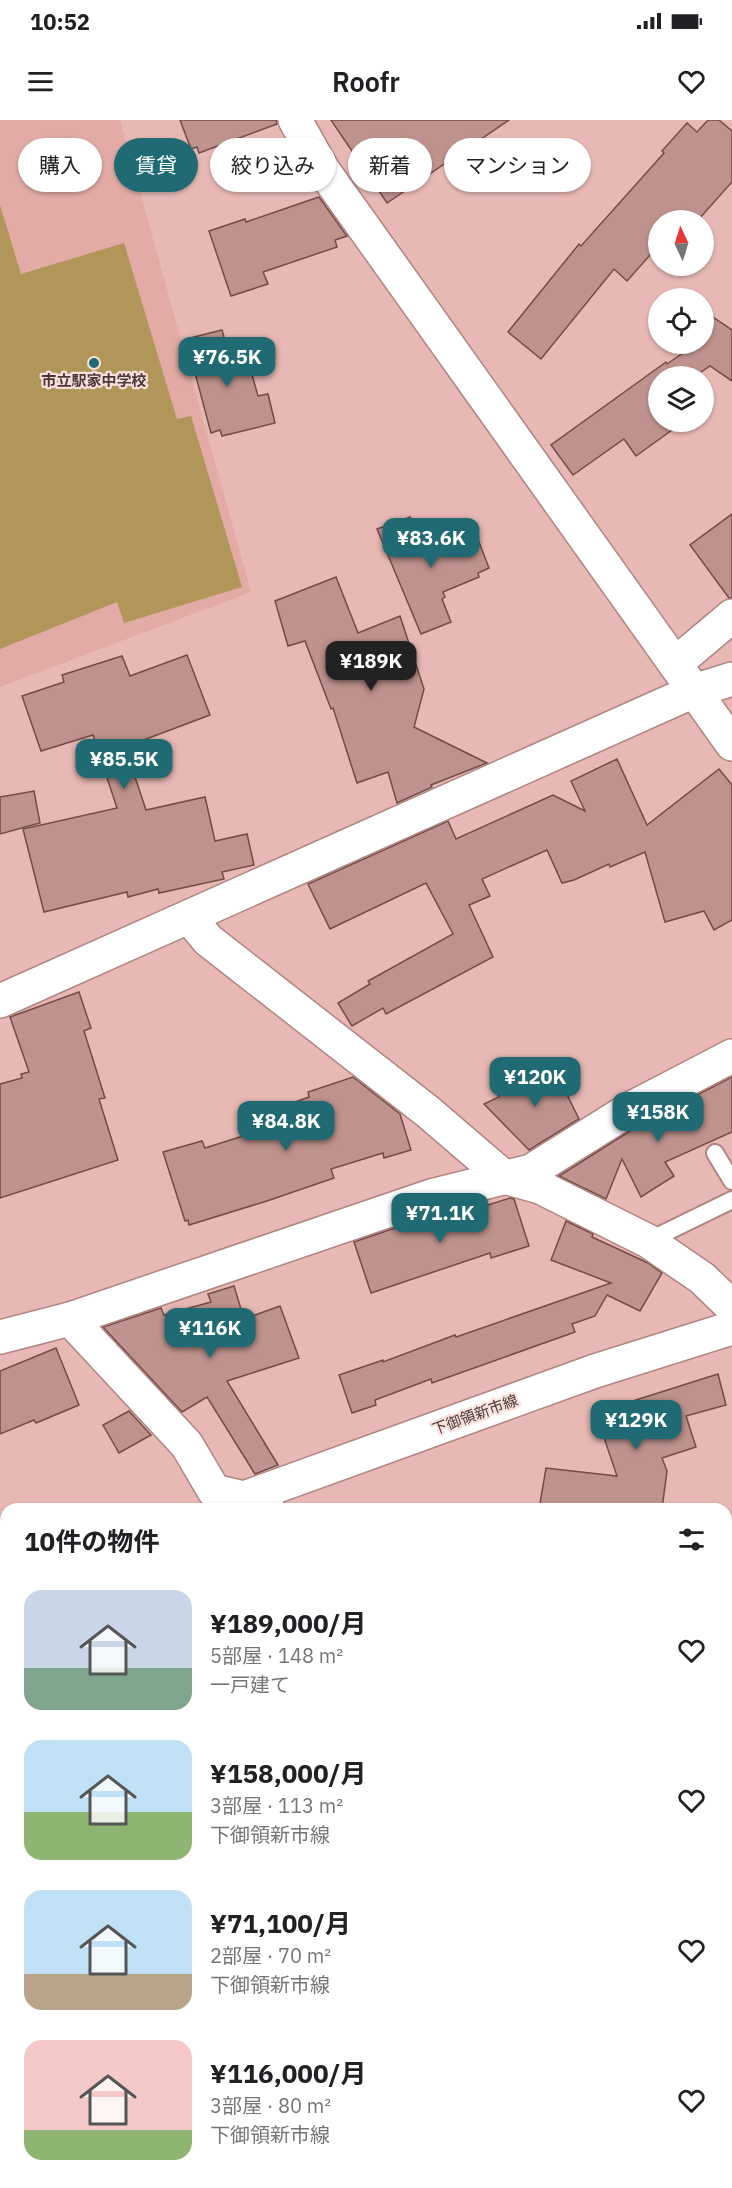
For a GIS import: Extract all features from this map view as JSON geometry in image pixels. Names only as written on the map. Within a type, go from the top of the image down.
[{"type":"street","points":[[295,120],[323,170],[732,744]]},
{"type":"street","points":[[675,663],[732,616]]},
{"type":"street","points":[[0,1001],[694,690],[732,679]]},
{"type":"street","points":[[189,917],[208,940],[428,1111],[504,1177],[540,1187],[648,1241],[702,1278],[732,1307]]},
{"type":"street","points":[[0,1337],[70,1319],[431,1196],[531,1171],[632,1108],[732,1056]]},
{"type":"street","points":[[70,1319],[187,1445],[214,1491],[240,1503]]},
{"type":"street","name":"下御領新市線","points":[[249,1503],[595,1371],[732,1328]]},
{"type":"lane","points":[[715,1153],[732,1181]]},
{"type":"lane","points":[[648,1241],[732,1200]]},
{"type":"shaded area","name":"市立駅家中学校","points":[[0,120],[120,120],[125,138],[114,138],[114,192],[140,192],[251,592],[0,687]]},
{"type":"shaded area","name":"市立駅家中学校","points":[[0,205],[21,274],[124,243],[177,419],[191,416],[242,587],[124,623],[117,602],[0,649]]},
{"type":"building","points":[[180,120],[276,120],[277,124],[239,138],[210,138],[210,149],[199,153],[198,138],[187,138]]},
{"type":"building","points":[[331,120],[509,120],[483,138],[444,138],[444,164],[432,172],[432,138],[348,138],[348,145]]},
{"type":"building","points":[[708,120],[719,120],[732,131],[732,182],[707,210],[648,210],[648,257],[627,281],[614,269],[541,359],[508,332],[579,244],[581,246],[664,153],[662,151],[687,123],[697,132]]},
{"type":"building","points":[[380,192],[403,192],[387,203]]},
{"type":"building","points":[[319,197],[347,236],[335,240],[337,247],[263,272],[268,284],[231,296],[209,231],[245,219],[246,222]]},
{"type":"building","points":[[714,318],[732,330],[732,381],[714,369],[714,366],[660,366],[666,362],[667,364],[682,354],[714,354]]},
{"type":"building","points":[[222,330],[233,369],[249,364],[258,396],[268,394],[275,423],[222,436],[220,430],[211,433],[186,339]]},
{"type":"building","points":[[648,375],[648,432],[669,432],[636,456],[624,439],[573,475],[551,445]]},
{"type":"building","points":[[732,514],[732,598],[729,598],[690,545]]},
{"type":"building","points":[[410,517],[422,550],[474,529],[489,568],[478,573],[479,577],[443,592],[445,597],[442,599],[451,622],[421,634],[377,529]]},
{"type":"building","points":[[336,577],[358,633],[400,616],[424,689],[414,727],[487,763],[431,785],[432,787],[397,803],[388,772],[357,783],[333,708],[331,709],[305,641],[288,646],[275,601]]},
{"type":"building","points":[[187,655],[210,715],[125,747],[146,810],[205,797],[215,841],[247,834],[254,865],[222,872],[224,879],[159,893],[158,889],[128,897],[127,892],[44,912],[23,829],[117,808],[93,735],[41,751],[22,696],[64,682],[62,675],[122,656],[130,676]]},
{"type":"building","points":[[617,759],[647,825],[719,769],[732,785],[732,920],[714,930],[704,911],[665,922],[645,852],[610,867],[609,864],[562,883],[547,850],[482,879],[490,896],[469,905],[493,957],[386,1014],[383,1008],[352,1026],[338,1003],[370,984],[368,981],[453,934],[426,883],[330,929],[308,884],[448,821],[456,839],[553,795],[585,811],[571,781]]},
{"type":"building","points":[[34,791],[40,823],[0,834],[0,797]]},
{"type":"building","points":[[79,992],[91,1028],[84,1031],[105,1098],[99,1099],[118,1160],[0,1198],[0,1084],[22,1078],[21,1074],[29,1072],[10,1017]]},
{"type":"building","points":[[553,1066],[579,1119],[529,1150],[484,1104],[499,1097],[497,1093]]},
{"type":"building","points":[[353,1077],[400,1114],[411,1150],[384,1158],[383,1153],[331,1169],[334,1178],[189,1225],[188,1220],[185,1221],[163,1152],[202,1141],[205,1148],[281,1124],[276,1109],[309,1097],[308,1092]]},
{"type":"building","points":[[732,1077],[732,1132],[665,1162],[674,1176],[641,1197],[622,1159],[606,1199],[559,1176],[641,1124]]},
{"type":"building","points":[[510,1198],[514,1199],[529,1246],[491,1258],[490,1253],[371,1293],[354,1242],[436,1214],[448,1211],[450,1217]]},
{"type":"building","points":[[566,1221],[593,1234],[592,1237],[648,1263],[662,1273],[640,1311],[607,1295],[595,1316],[572,1324],[575,1332],[432,1383],[431,1379],[375,1400],[376,1405],[352,1413],[339,1375],[611,1283],[551,1260]]},
{"type":"building","points":[[234,1286],[244,1319],[280,1306],[299,1358],[227,1381],[278,1465],[255,1474],[207,1397],[182,1412],[103,1327],[161,1308],[164,1315],[211,1302],[208,1294]]},
{"type":"building","points":[[56,1348],[79,1405],[36,1423],[34,1420],[0,1434],[0,1371]]},
{"type":"building","points":[[718,1374],[726,1405],[686,1416],[696,1447],[662,1458],[667,1471],[663,1503],[540,1503],[546,1468],[617,1476],[599,1423],[604,1421],[601,1411]]},
{"type":"building","points":[[129,1411],[151,1435],[119,1453],[103,1425]]},
{"type":"place","name":"市立駅家中学校","points":[[94,363]]}]
